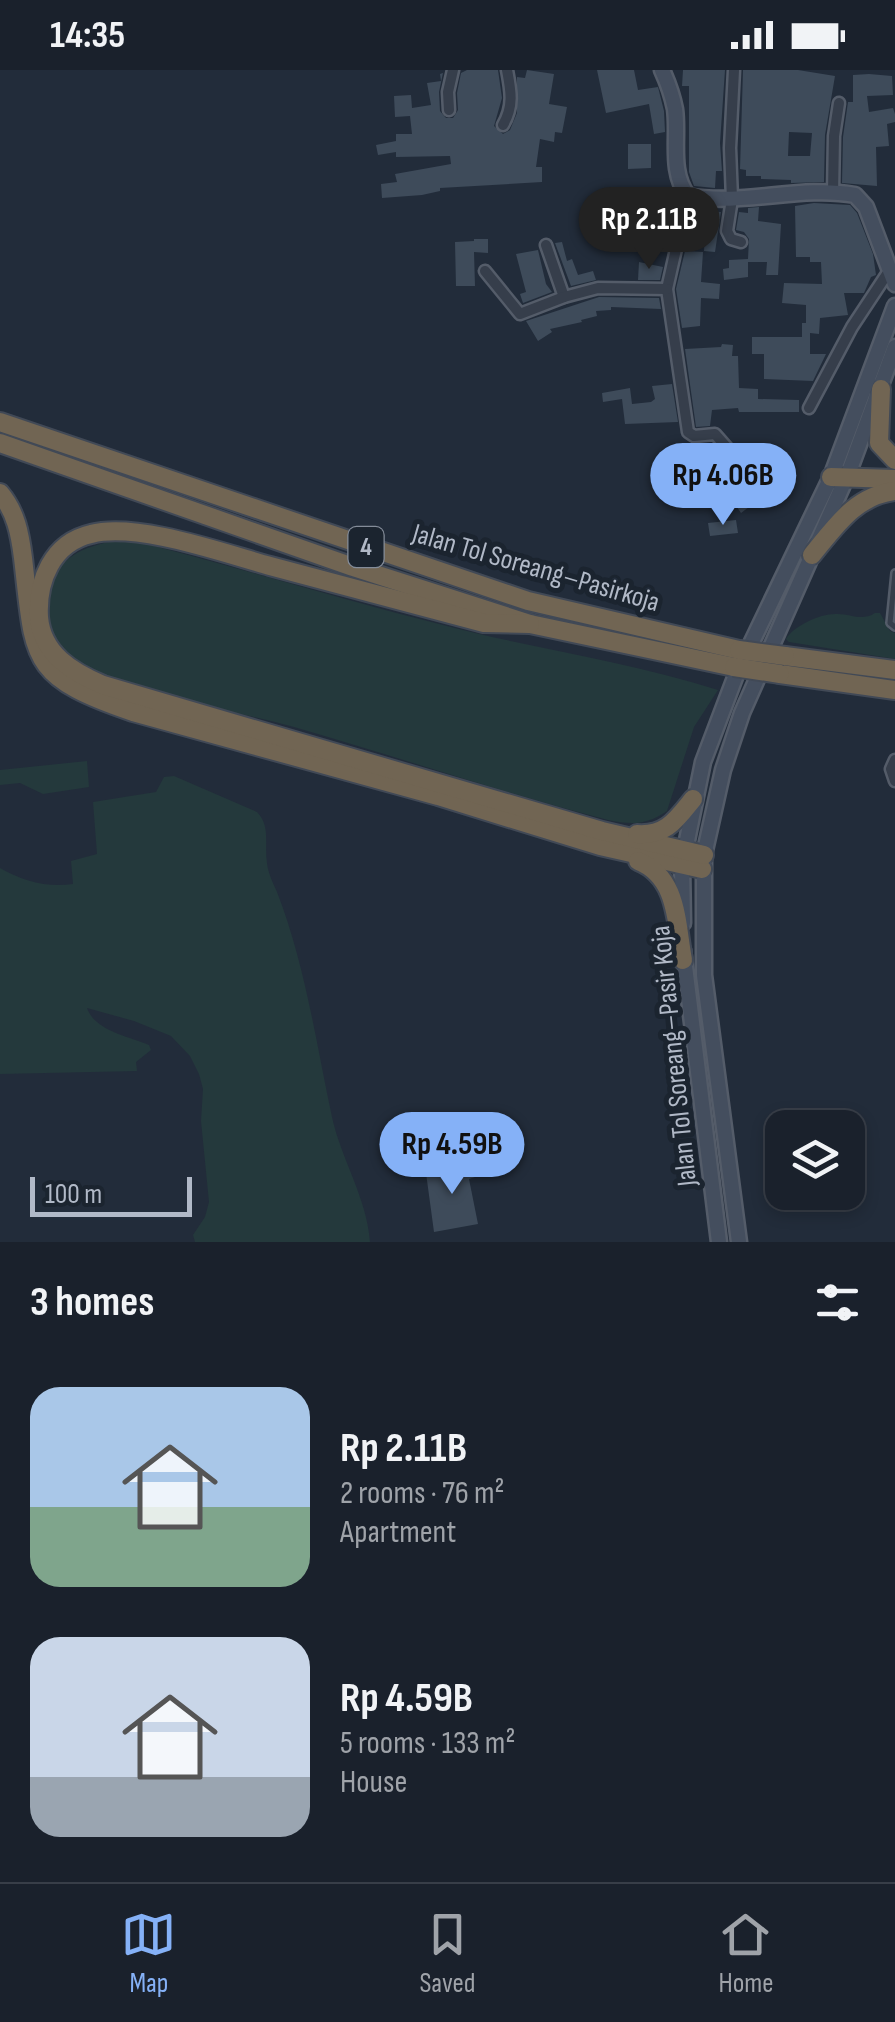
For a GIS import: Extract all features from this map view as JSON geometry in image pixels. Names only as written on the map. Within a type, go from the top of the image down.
[{"type":"highway","points":[[881,389],[878,443],[895,460]]},
{"type":"highway","name":"Jalan Tol Soreang–Pasirkoja","points":[[0,422],[528,601],[736,658]]},
{"type":"highway","name":"Jalan Tol Soreang–Pasirkoja","points":[[0,444],[353,568],[530,624],[782,665],[895,690]]},
{"type":"highway","points":[[841,473],[895,470]]},
{"type":"highway","points":[[841,473],[895,480]]},
{"type":"highway","points":[[812,555],[864,499],[895,491]]},
{"type":"highway","points":[[0,493],[19,526],[32,639],[50,670],[69,686],[132,712],[438,796],[703,862]]},
{"type":"highway","points":[[530,624],[484,623],[190,544],[120,530],[89,534],[59,552],[42,581],[39,602],[45,640],[59,660],[103,685],[601,838],[653,867],[667,882],[683,960]]},
{"type":"highway","name":"Jalan Tol Soreang–Pasirkoja","points":[[782,665],[895,670]]},
{"type":"highway","points":[[601,838],[660,833],[674,824],[693,799]]},
{"type":"street","points":[[449,110],[453,70]]},
{"type":"street","points":[[503,126],[512,94],[506,70]]},
{"type":"street","points":[[662,70],[675,110],[678,177],[688,196],[668,290],[688,432],[694,436],[715,434],[768,494]]},
{"type":"street","points":[[734,70],[730,133],[732,199],[727,232],[731,239],[742,242]]},
{"type":"street","points":[[833,193],[834,136],[840,102]]},
{"type":"street","points":[[688,196],[732,199],[833,193],[855,195],[862,200],[892,278],[852,327],[809,408]]},
{"type":"street","points":[[546,245],[564,297]]},
{"type":"street","points":[[484,270],[520,314],[598,288],[668,290]]},
{"type":"street","name":"Jalan Tol Soreang–Pasir Koja","points":[[739,1242],[704,975],[703,862],[723,770],[742,713],[812,555],[895,306]]},
{"type":"street","name":"Jalan Tol Soreang–Pasir Koja","points":[[719,1242],[683,960],[683,858],[693,799],[736,675],[841,473],[881,389],[895,347]]},
{"type":"street","points":[[895,760],[891,770],[895,781]]},
{"type":"lane","points":[[895,573],[888,614],[895,627]]},
{"type":"green space","points":[[126,539],[443,625],[718,690],[694,727],[667,811],[639,823],[608,820],[294,727],[152,695],[96,677],[72,660],[55,639],[48,599],[57,572],[72,556],[92,546]]},
{"type":"green space","points":[[880,613],[895,633],[895,659],[786,639],[801,625],[822,616],[865,617]]},
{"type":"green space","points":[[87,761],[89,787],[43,794],[20,783],[0,785],[0,770]]},
{"type":"green space","points":[[174,776],[257,812],[264,823],[268,870],[295,947],[332,1117],[364,1210],[370,1242],[195,1242],[193,1235],[209,1202],[201,1121],[203,1089],[190,1056],[171,1036],[87,1008],[105,1027],[149,1045],[151,1050],[136,1062],[137,1071],[0,1074],[0,868],[35,882],[73,884],[71,861],[97,854],[93,802],[156,792],[164,777]]},
{"type":"building","points":[[498,70],[502,98],[494,126],[503,134],[510,130],[517,113],[517,77],[525,78],[527,70],[554,74],[549,104],[567,107],[562,133],[555,132],[554,142],[540,139],[536,167],[542,167],[542,182],[440,188],[422,195],[382,198],[381,184],[397,182],[395,174],[451,164],[450,156],[396,157],[396,152],[378,155],[376,145],[396,141],[396,134],[412,134],[410,116],[395,117],[394,96],[411,95],[412,108],[431,105],[427,83],[441,81],[443,73],[440,111],[446,118],[453,118],[458,110],[461,73]]},
{"type":"building","points":[[597,70],[634,70],[638,90],[658,87],[665,132],[654,134],[649,104],[606,113]]},
{"type":"building","points":[[683,70],[725,70],[722,171],[716,171],[715,188],[694,186],[689,172],[689,86],[682,86]]},
{"type":"building","points":[[743,70],[798,70],[835,76],[825,135],[824,182],[761,179],[746,176],[746,170],[740,169]],"holes":[[[789,132],[812,133],[810,156],[788,156]]]},
{"type":"building","points":[[853,75],[892,76],[893,95],[867,96],[869,112],[893,108],[895,122],[887,124],[889,146],[876,147],[877,186],[842,183],[843,137],[848,102],[853,102]]},
{"type":"building","points":[[628,144],[651,144],[651,168],[628,169]]},
{"type":"building","points":[[643,203],[670,207],[667,227],[639,223]]},
{"type":"building","points":[[850,205],[857,213],[873,254],[876,275],[871,277],[864,293],[844,293],[848,315],[820,318],[819,334],[810,333],[810,354],[826,354],[813,381],[764,379],[764,354],[752,354],[752,337],[802,337],[802,323],[806,323],[806,305],[782,303],[784,283],[822,284],[821,262],[796,257],[795,206]]},
{"type":"building","points":[[759,207],[758,221],[781,224],[778,275],[766,275],[767,262],[748,262],[748,277],[724,280],[723,269],[729,268],[729,260],[748,259],[749,239],[736,230],[739,212],[748,213],[748,208]]},
{"type":"building","points":[[706,211],[721,212],[715,252],[704,251]]},
{"type":"building","points":[[488,239],[488,253],[474,252],[475,286],[456,286],[455,242]]},
{"type":"building","points":[[562,242],[567,261],[572,259],[578,275],[593,271],[596,280],[571,286],[555,243]]},
{"type":"building","points":[[538,250],[546,284],[552,292],[523,303],[520,294],[526,292],[516,254]]},
{"type":"building","points":[[685,251],[703,252],[701,282],[720,284],[719,299],[701,298],[700,326],[682,328],[676,289]]},
{"type":"building","points":[[639,262],[663,267],[660,280],[638,280]]},
{"type":"building","points":[[599,297],[659,298],[661,309],[611,307],[596,311],[597,316],[582,322],[550,329],[552,332],[538,341],[526,321]]},
{"type":"building","points":[[733,345],[732,356],[738,356],[739,388],[758,389],[758,399],[799,400],[799,412],[712,410],[710,426],[696,427],[685,349]]},
{"type":"building","points":[[672,384],[678,422],[625,424],[622,399],[603,402],[602,393],[630,388],[632,404],[651,402],[655,399],[652,386]]},
{"type":"building","points":[[709,443],[727,464],[721,468],[732,487],[736,483],[753,504],[741,513],[695,445]]},
{"type":"building","points":[[736,520],[738,533],[710,536],[708,523]]},
{"type":"building","points":[[470,1160],[475,1177],[469,1179],[478,1224],[434,1232],[426,1173],[452,1170],[451,1165]]}]
